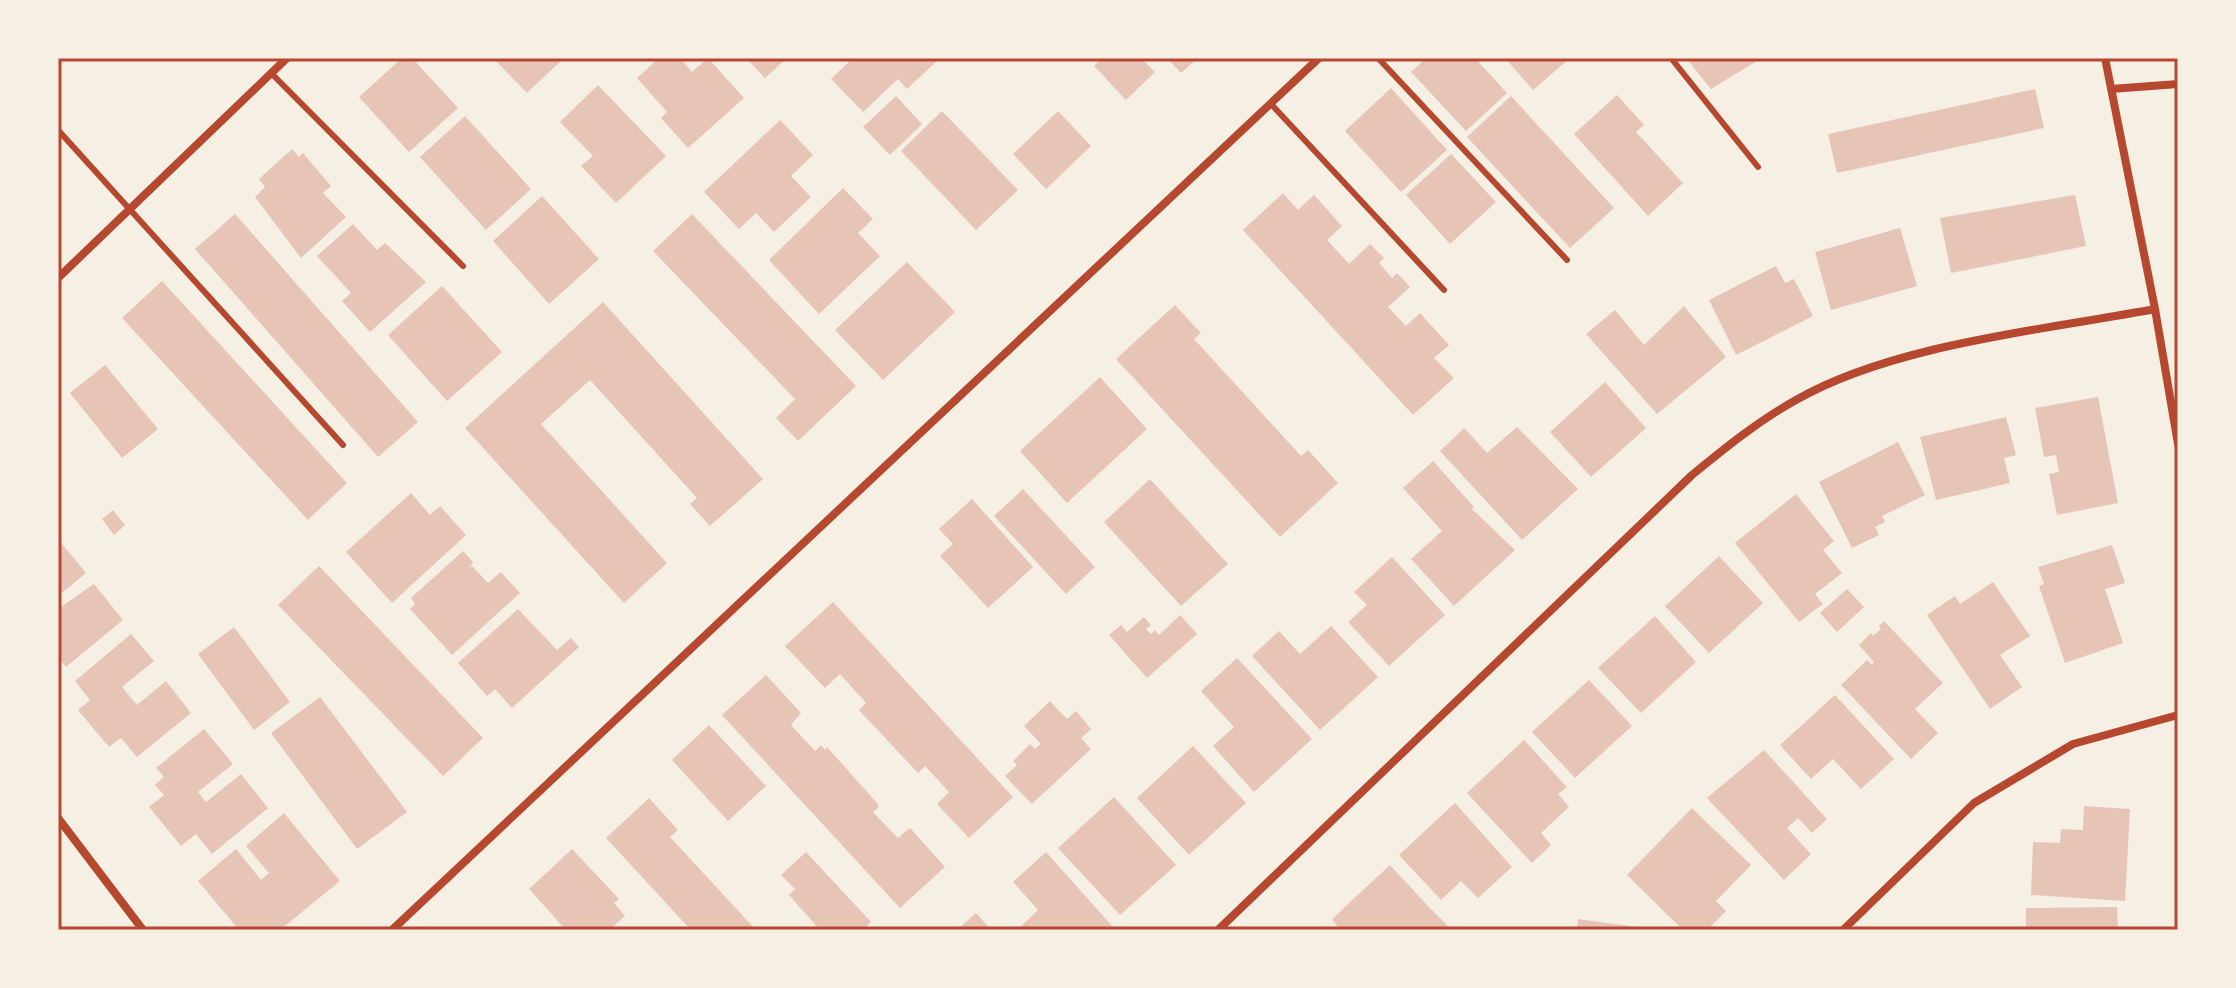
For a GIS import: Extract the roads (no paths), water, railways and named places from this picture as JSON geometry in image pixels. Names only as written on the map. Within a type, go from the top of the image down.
[{"type":"street","points":[[58,278],[287,58]]},
{"type":"street","points":[[392,930],[1319,58]]},
{"type":"street","points":[[2105,58],[2155,309],[2178,444]]},
{"type":"street","points":[[2111,89],[2178,84]]},
{"type":"street","points":[[1218,930],[1692,475],[1744,433],[1798,399],[1919,353],[2155,309]]},
{"type":"street","points":[[1843,930],[1974,803],[2073,744],[2178,715]]},
{"type":"street","points":[[58,818],[143,930]]},
{"type":"lane","points":[[1378,58],[1567,260]]},
{"type":"lane","points":[[1671,58],[1758,167]]},
{"type":"lane","points":[[271,73],[463,266]]},
{"type":"lane","points":[[1271,104],[1444,290]]},
{"type":"lane","points":[[58,130],[343,445]]}]
